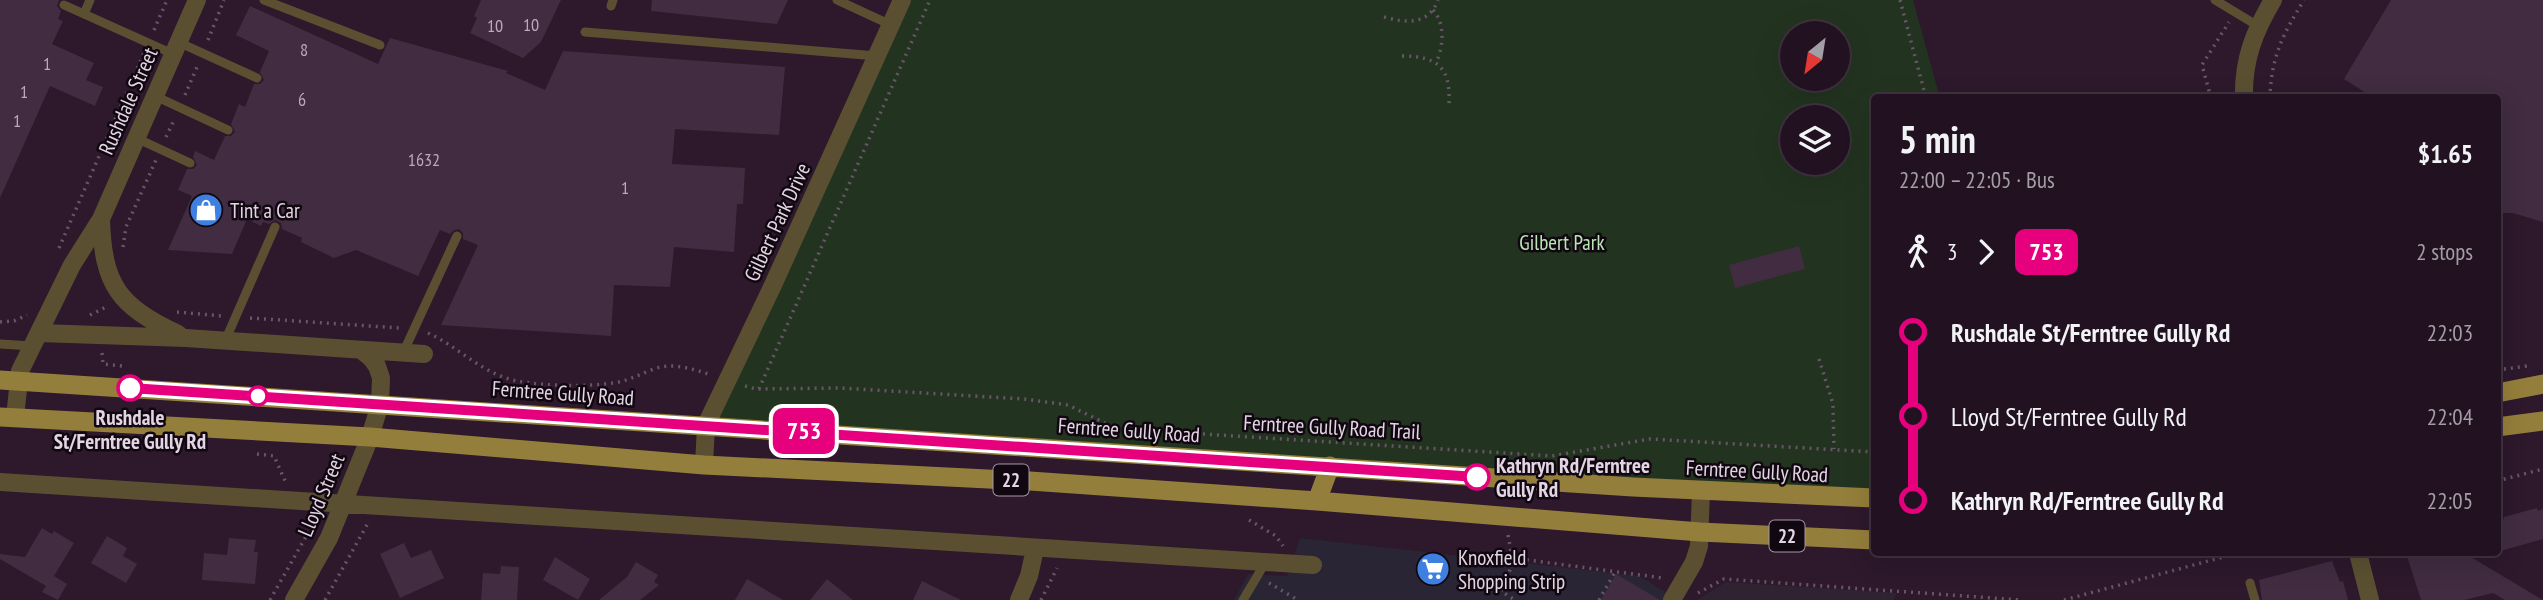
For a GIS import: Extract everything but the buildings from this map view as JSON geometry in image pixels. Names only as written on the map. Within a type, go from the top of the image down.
[{"type":"main road","name":"Ferntree Gully Road","points":[[9,380],[1701,491],[1871,498]]},
{"type":"main road","points":[[2501,392],[2543,384]]},
{"type":"main road","name":"22","points":[[7,417],[370,437],[704,465],[1030,481],[1700,532],[1871,540]]},
{"type":"main road","points":[[2501,426],[2543,421]]},
{"type":"main road","points":[[1317,501],[1329,466]]},
{"type":"main road","points":[[1329,466],[1339,503]]},
{"type":"street","name":"Gilbert Park Drive","points":[[704,465],[706,425],[779,273],[902,0]]},
{"type":"street","points":[[2244,94],[2246,60],[2258,26],[2273,0]]},
{"type":"street","name":"Rushdale Street","points":[[7,417],[9,380],[20,371],[72,265],[101,219],[176,48],[193,1]]},
{"type":"street","name":"Rushdale Street","points":[[101,219],[103,257],[121,297],[146,318],[186,338]]},
{"type":"street","points":[[36,340],[186,338],[424,354]]},
{"type":"street","points":[[361,350],[372,358],[377,366],[381,378],[380,404]]},
{"type":"street","name":"Lloyd Street","points":[[294,600],[329,538],[344,504],[380,404]]},
{"type":"street","points":[[0,482],[1035,549],[1264,572],[1313,565]]},
{"type":"street","points":[[1672,600],[1697,555],[1701,491]]},
{"type":"street","points":[[1019,600],[1029,576],[1035,549]]},
{"type":"street","points":[[2359,556],[2370,600]]},
{"type":"lane","points":[[84,14],[90,0]]},
{"type":"lane","points":[[264,0],[380,45]]},
{"type":"lane","points":[[837,0],[891,25]]},
{"type":"lane","points":[[2215,0],[2258,26]]},
{"type":"lane","points":[[64,5],[149,43],[176,48],[257,78]]},
{"type":"lane","points":[[585,32],[877,56]]},
{"type":"lane","points":[[155,96],[228,130]]},
{"type":"lane","points":[[136,138],[190,163]]},
{"type":"lane","points":[[225,341],[275,227]]},
{"type":"lane","points":[[404,353],[457,236]]},
{"type":"lane","points":[[0,344],[36,340]]},
{"type":"lane","points":[[1243,600],[1264,572]]},
{"type":"lane","points":[[2250,583],[2255,600]]},
{"type":"path","points":[[54,259],[167,0]]},
{"type":"path","points":[[759,389],[930,0]]},
{"type":"path","points":[[1384,17],[1400,22],[1416,21],[1429,16],[1438,0]]},
{"type":"path","points":[[1900,0],[1925,94]]},
{"type":"path","points":[[2270,94],[2278,45],[2304,0]]},
{"type":"path","points":[[1433,10],[1441,21],[1441,48],[1436,63]]},
{"type":"path","points":[[2210,94],[2202,65],[2235,12]]},
{"type":"path","points":[[1402,56],[1419,56],[1441,67],[1450,84],[1449,104]]},
{"type":"path","points":[[82,317],[97,313],[113,302]]},
{"type":"path","points":[[0,322],[14,321],[29,312]]},
{"type":"path","points":[[1819,359],[1833,404],[1834,449]]},
{"type":"path","points":[[2501,369],[2535,364]]},
{"type":"path","name":"Ferntree Gully Road Trail","points":[[751,387],[850,388],[1024,399],[1068,405],[1113,427],[1162,435],[1203,434],[1552,456],[1650,439],[1871,452]]},
{"type":"path","points":[[257,454],[274,456],[294,501]]},
{"type":"path","points":[[2501,480],[2543,469]]},
{"type":"path","points":[[270,600],[317,518]]},
{"type":"path","points":[[1249,520],[1281,541],[1284,547],[1283,555]]},
{"type":"path","points":[[325,600],[369,522]]},
{"type":"path","points":[[1507,529],[1513,558],[1510,574],[1501,591],[1515,600]]},
{"type":"path","points":[[2064,600],[2227,556]]},
{"type":"path","points":[[1513,558],[1664,578]]},
{"type":"path","points":[[1041,600],[1057,568]]},
{"type":"path","points":[[1599,600],[1616,571]]},
{"type":"path","points":[[1264,572],[1298,600]]},
{"type":"path","points":[[1696,594],[1724,579],[2021,600]]},
{"type":"shaded area","name":"Knoxfield Shopping Strip","points":[[1300,538],[1639,576],[1674,597],[1672,600],[1234,600],[1248,574],[1287,576]]},
{"type":"shaded area","points":[[1726,582],[1897,593],[1893,600],[1697,600]]},
{"type":"green space","name":"Gilbert Park","points":[[902,0],[1913,0],[1939,94],[1871,94],[1871,498],[706,425]]},
{"type":"bus line","name":"753","points":[[130,388],[1477,477]]},
{"type":"place","name":"Tint a Car","points":[[206,210]]},
{"type":"place","name":"Rushdale St/Ferntree Gully Rd","points":[[130,388]]},
{"type":"place","name":"Kathryn Rd/Ferntree Gully Rd","points":[[1477,477]]},
{"type":"place","name":"Knoxfield Shopping Strip","points":[[1433,569]]}]
